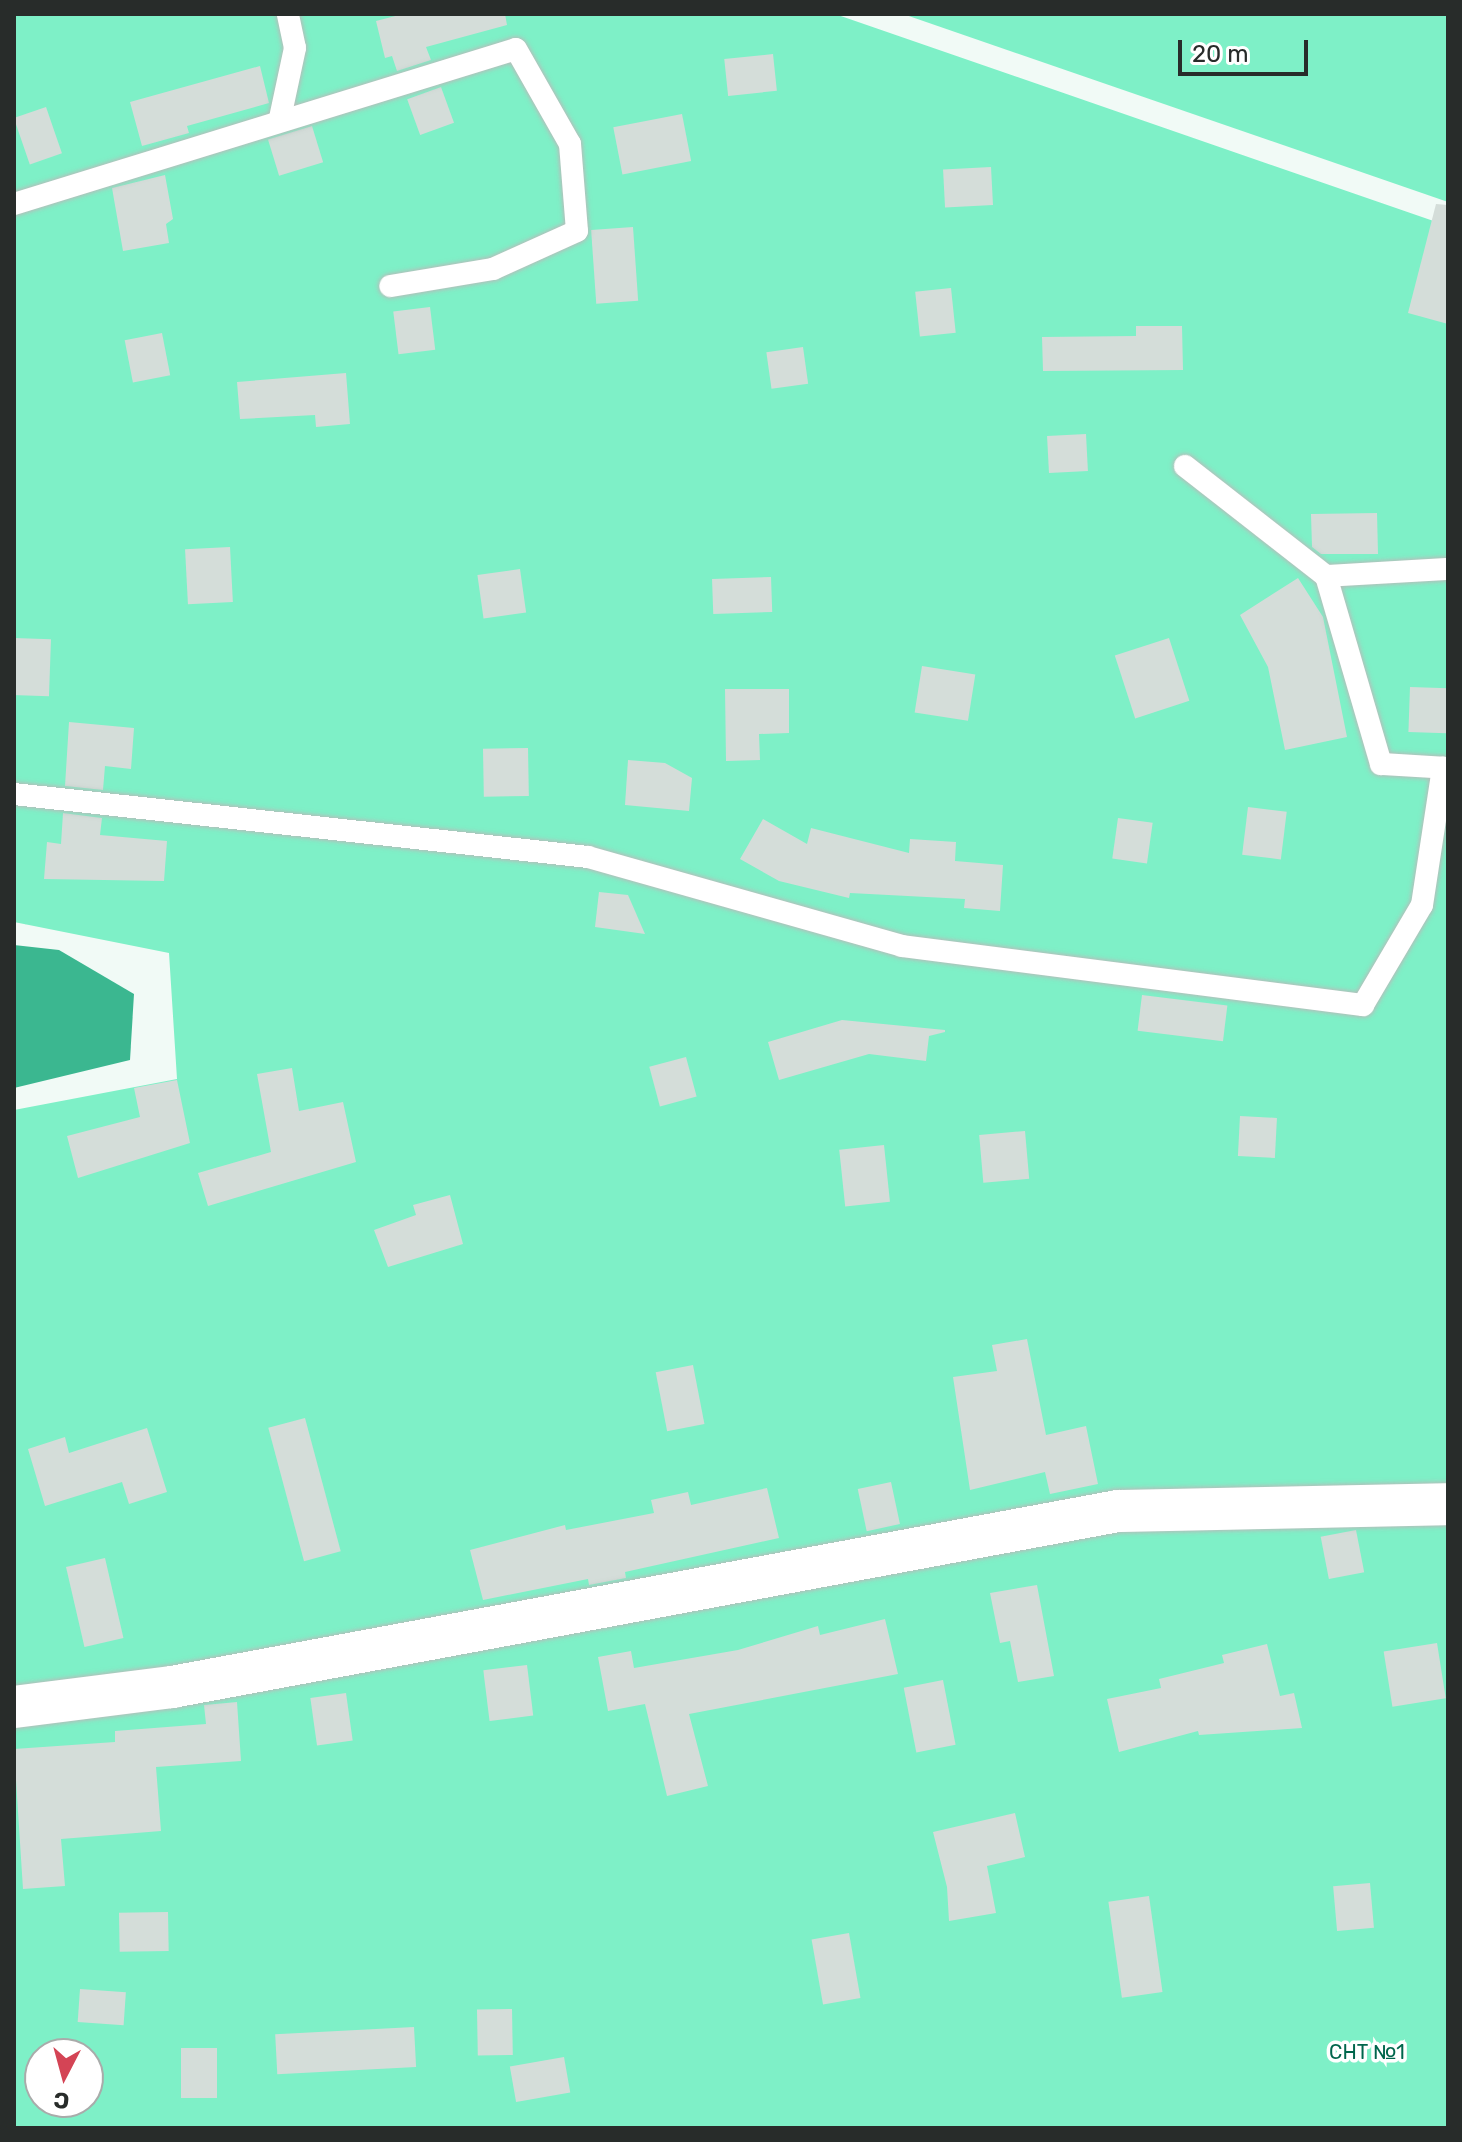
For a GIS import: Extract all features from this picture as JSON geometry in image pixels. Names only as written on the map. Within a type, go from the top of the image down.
[{"type":"street","points":[[14,1707],[172,1687],[1118,1511],[1448,1504]]},
{"type":"lane","points":[[280,118],[295,48],[288,14]]},
{"type":"lane","points":[[14,204],[280,118],[516,49],[570,144],[577,231],[493,269],[390,286]]},
{"type":"lane","points":[[14,794],[588,857],[902,946],[1363,1005],[1422,905],[1445,768],[1381,764],[1326,576],[1185,466]]},
{"type":"lane","points":[[1326,576],[1448,569]]},
{"type":"green space","name":"СНТ №1","points":[[14,14],[835,14],[1448,226],[1448,2128],[14,2128],[14,1110],[177,1079],[169,953],[14,922]]},
{"type":"green space","points":[[903,14],[1448,14],[1448,202]]},
{"type":"shaded area","points":[[14,945],[59,950],[134,994],[130,1060],[14,1088]]},
{"type":"building","points":[[403,14],[505,14],[507,25],[426,47],[431,60],[397,71],[392,56],[385,58],[376,21]]},
{"type":"building","points":[[773,54],[777,91],[728,96],[724,59]]},
{"type":"building","points":[[260,66],[269,103],[187,126],[189,133],[142,146],[130,102]]},
{"type":"building","points":[[441,87],[454,123],[420,135],[407,99]]},
{"type":"building","points":[[46,107],[62,153],[30,164],[14,118]]},
{"type":"building","points":[[682,114],[691,161],[622,174],[613,127]]},
{"type":"building","points":[[312,126],[323,162],[279,176],[268,139]]},
{"type":"building","points":[[991,167],[993,205],[945,207],[943,170]]},
{"type":"building","points":[[165,175],[173,219],[166,224],[169,243],[123,251],[112,188]]},
{"type":"building","points":[[1436,204],[1448,205],[1448,324],[1408,313]]},
{"type":"building","points":[[633,227],[638,301],[596,304],[591,230]]},
{"type":"building","points":[[951,288],[956,333],[920,337],[915,292]]},
{"type":"building","points":[[430,307],[435,350],[399,354],[393,312]]},
{"type":"building","points":[[1136,326],[1182,326],[1183,370],[1043,371],[1042,337],[1136,336]]},
{"type":"building","points":[[162,333],[170,375],[133,382],[125,340]]},
{"type":"building","points":[[803,347],[808,384],[772,389],[766,352]]},
{"type":"building","points":[[346,373],[350,424],[316,427],[315,415],[240,419],[237,382]]},
{"type":"building","points":[[1086,434],[1088,471],[1049,473],[1047,436]]},
{"type":"building","points":[[1377,513],[1378,554],[1321,554],[1312,547],[1311,514]]},
{"type":"building","points":[[230,547],[233,602],[188,604],[185,549]]},
{"type":"building","points":[[520,569],[526,613],[484,619],[477,575]]},
{"type":"building","points":[[771,577],[772,612],[713,614],[712,579]]},
{"type":"building","points":[[1298,578],[1323,617],[1347,737],[1285,750],[1268,667],[1240,615]]},
{"type":"building","points":[[14,638],[51,639],[49,696],[14,695]]},
{"type":"building","points":[[1169,638],[1189,701],[1135,718],[1115,656]]},
{"type":"building","points":[[922,666],[975,674],[968,721],[915,712]]},
{"type":"building","points":[[1410,687],[1448,688],[1446,733],[1408,732]]},
{"type":"building","points":[[725,689],[789,689],[789,733],[759,734],[760,760],[726,761]]},
{"type":"building","points":[[69,722],[134,728],[131,769],[105,766],[103,790],[65,786]]},
{"type":"building","points":[[528,748],[529,796],[484,797],[483,749]]},
{"type":"building","points":[[628,760],[665,763],[692,778],[689,811],[625,805]]},
{"type":"building","points":[[1248,807],[1287,812],[1281,859],[1242,855]]},
{"type":"building","points":[[63,813],[102,818],[100,835],[167,841],[164,881],[44,879],[47,842],[61,844]]},
{"type":"building","points":[[1118,818],[1153,823],[1147,863],[1112,859]]},
{"type":"building","points":[[763,819],[807,844],[811,828],[909,853],[910,839],[956,842],[955,861],[1003,865],[1000,911],[964,908],[965,899],[850,893],[849,898],[779,881],[740,859]]},
{"type":"building","points":[[599,892],[628,895],[645,934],[595,927]]},
{"type":"building","points":[[1142,995],[1227,1005],[1223,1041],[1138,1031]]},
{"type":"building","points":[[842,1020],[945,1032],[929,1036],[926,1061],[869,1054],[779,1080],[768,1042]]},
{"type":"building","points":[[686,1057],[697,1097],[660,1106],[649,1067]]},
{"type":"building","points":[[292,1068],[299,1111],[343,1102],[356,1162],[208,1206],[198,1173],[271,1152],[257,1074]]},
{"type":"building","points":[[177,1080],[190,1143],[78,1178],[67,1136],[140,1117],[134,1088]]},
{"type":"building","points":[[1240,1116],[1277,1118],[1275,1158],[1238,1156]]},
{"type":"building","points":[[1025,1131],[1029,1179],[983,1183],[979,1135]]},
{"type":"building","points":[[884,1145],[890,1202],[845,1206],[839,1150]]},
{"type":"building","points":[[450,1195],[463,1244],[388,1267],[374,1230],[416,1215],[413,1205]]},
{"type":"building","points":[[1027,1339],[1046,1435],[1086,1426],[1098,1484],[1050,1494],[1045,1472],[970,1490],[953,1377],[997,1371],[992,1345]]},
{"type":"building","points":[[693,1365],[704,1424],[667,1431],[656,1372]]},
{"type":"building","points":[[305,1418],[341,1551],[304,1561],[268,1428]]},
{"type":"building","points":[[147,1428],[167,1492],[129,1504],[122,1482],[45,1506],[28,1449],[65,1437],[69,1453]]},
{"type":"building","points":[[891,1482],[900,1524],[867,1531],[858,1489]]},
{"type":"building","points":[[767,1488],[779,1538],[625,1572],[626,1578],[589,1585],[588,1579],[483,1600],[470,1550],[565,1525],[566,1530],[654,1513],[651,1500],[688,1492],[691,1505]]},
{"type":"building","points":[[1356,1530],[1364,1572],[1329,1579],[1321,1537]]},
{"type":"building","points":[[105,1558],[123,1638],[84,1647],[66,1567]]},
{"type":"building","points":[[1037,1585],[1054,1676],[1018,1682],[1010,1641],[1000,1643],[990,1593]]},
{"type":"building","points":[[885,1619],[898,1674],[689,1714],[708,1786],[667,1796],[645,1704],[608,1711],[598,1657],[631,1651],[634,1668],[738,1650],[818,1626],[820,1635]]},
{"type":"building","points":[[1437,1643],[1446,1698],[1392,1707],[1384,1651]]},
{"type":"building","points":[[1267,1644],[1280,1696],[1294,1693],[1302,1728],[1199,1735],[1198,1731],[1119,1752],[1107,1699],[1161,1688],[1159,1679],[1224,1663],[1222,1655]]},
{"type":"building","points":[[527,1665],[533,1716],[490,1721],[483,1670]]},
{"type":"building","points":[[943,1680],[956,1745],[916,1752],[904,1688]]},
{"type":"building","points":[[346,1693],[353,1741],[317,1746],[310,1698]]},
{"type":"building","points":[[237,1702],[241,1761],[156,1767],[161,1831],[61,1839],[65,1886],[23,1889],[14,1749],[115,1742],[115,1731],[206,1724],[204,1705]]},
{"type":"building","points":[[1015,1813],[1025,1857],[987,1866],[996,1913],[949,1921],[947,1887],[933,1832]]},
{"type":"building","points":[[1370,1883],[1374,1928],[1337,1931],[1333,1886]]},
{"type":"building","points":[[1149,1896],[1162,1992],[1122,1998],[1108,1902]]},
{"type":"building","points":[[168,1912],[169,1951],[120,1952],[119,1913]]},
{"type":"building","points":[[849,1933],[860,1998],[823,2005],[812,1940]]},
{"type":"building","points":[[80,1989],[126,1992],[124,2025],[78,2022]]},
{"type":"building","points":[[512,2009],[513,2055],[478,2056],[477,2010]]},
{"type":"building","points":[[414,2027],[416,2067],[277,2074],[275,2034]]},
{"type":"building","points":[[181,2048],[217,2048],[217,2098],[181,2098]]},
{"type":"building","points":[[564,2057],[570,2092],[516,2102],[510,2067]]}]
